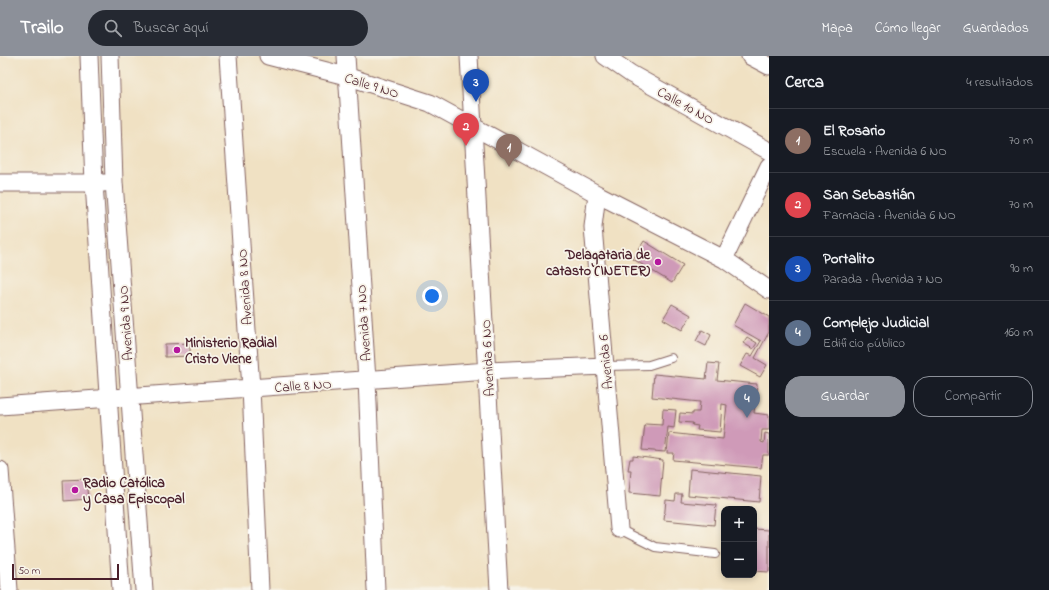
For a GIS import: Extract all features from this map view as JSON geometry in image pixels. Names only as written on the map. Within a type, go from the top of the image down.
[{"type":"street","name":"Avenida 9 NO","points":[[89,56],[94,183],[121,590]]},
{"type":"street","name":"Avenida 9 NO","points":[[110,56],[114,182],[144,590]]},
{"type":"street","name":"Avenida 8 NO","points":[[228,56],[251,388],[260,590]]},
{"type":"street","name":"Calle 9 NO","points":[[268,56],[346,76],[430,103],[597,194],[724,259],[769,290]]},
{"type":"street","name":"Avenida 7 NO","points":[[346,56],[346,76],[367,380],[376,590]]},
{"type":"street","points":[[469,56],[472,126]]},
{"type":"street","name":"Calle 10 NO","points":[[605,56],[631,74],[769,151]]},
{"type":"street","points":[[750,56],[769,66]]},
{"type":"street","name":"Avenida 6 NO","points":[[472,126],[488,371],[499,590]]},
{"type":"street","points":[[724,259],[769,166]]},
{"type":"street","points":[[0,183],[114,182]]},
{"type":"street","name":"Avenida 6","points":[[597,194],[593,227],[619,529]]},
{"type":"street","name":"Calle 8 NO","points":[[0,406],[488,371],[606,366]]},
{"type":"street","points":[[0,470],[9,590]]},
{"type":"lane","points":[[606,366],[649,365],[671,358]]},
{"type":"lane","points":[[619,529],[654,547],[715,554]]},
{"type":"building","name":"Delagataria de catasto (INETER)","points":[[644,241],[683,265],[672,283],[633,259]]},
{"type":"building","points":[[745,303],[769,317],[769,332],[755,358],[767,365],[760,377],[740,366],[747,354],[752,356],[761,341],[733,325]]},
{"type":"building","points":[[672,304],[691,315],[682,330],[663,319]]},
{"type":"building","points":[[702,330],[711,335],[706,346],[696,341]]},
{"type":"building","points":[[747,337],[757,343],[753,349],[743,343]]},
{"type":"building","name":"Ministerio Radial Cristo Viene","points":[[190,343],[190,356],[165,357],[165,344]]},
{"type":"building","points":[[708,363],[719,364],[717,380],[757,384],[754,413],[769,415],[769,430],[762,430],[761,442],[764,443],[765,433],[769,434],[769,455],[763,455],[761,468],[673,460],[674,453],[667,453],[669,433],[723,439],[727,405],[722,404],[720,432],[697,430],[698,426],[692,425],[693,423],[679,422],[680,413],[693,414],[693,412],[699,412],[700,402],[652,397],[654,374],[706,379]]},
{"type":"building","points":[[663,409],[676,410],[674,428],[668,427],[665,452],[642,450],[645,424],[662,425]]},
{"type":"building","points":[[633,456],[663,460],[660,496],[629,493],[631,470],[628,470],[630,459],[633,459]]},
{"type":"building","points":[[690,469],[761,476],[759,502],[688,495]]},
{"type":"building","name":"Radio Católica y Casa Episcopal","points":[[86,479],[88,499],[64,501],[63,480]]},
{"type":"building","points":[[676,494],[682,494],[681,502],[716,505],[714,525],[664,520],[666,500],[675,501]]},
{"type":"building","points":[[757,529],[769,530],[769,572],[757,571]]},
{"type":"place","name":"Portalito","points":[[476,102]]},
{"type":"place","name":"San Sebastián","points":[[466,146]]},
{"type":"place","name":"El Rosario","points":[[509,167]]},
{"type":"place","name":"Delagataria de catasto (INETER)","points":[[658,262]]},
{"type":"place","name":"Ministerio Radial Cristo Viene","points":[[177,350]]},
{"type":"place","name":"Complejo Judicial","points":[[747,418]]},
{"type":"place","name":"Radio Católica y Casa Episcopal","points":[[75,490]]}]
